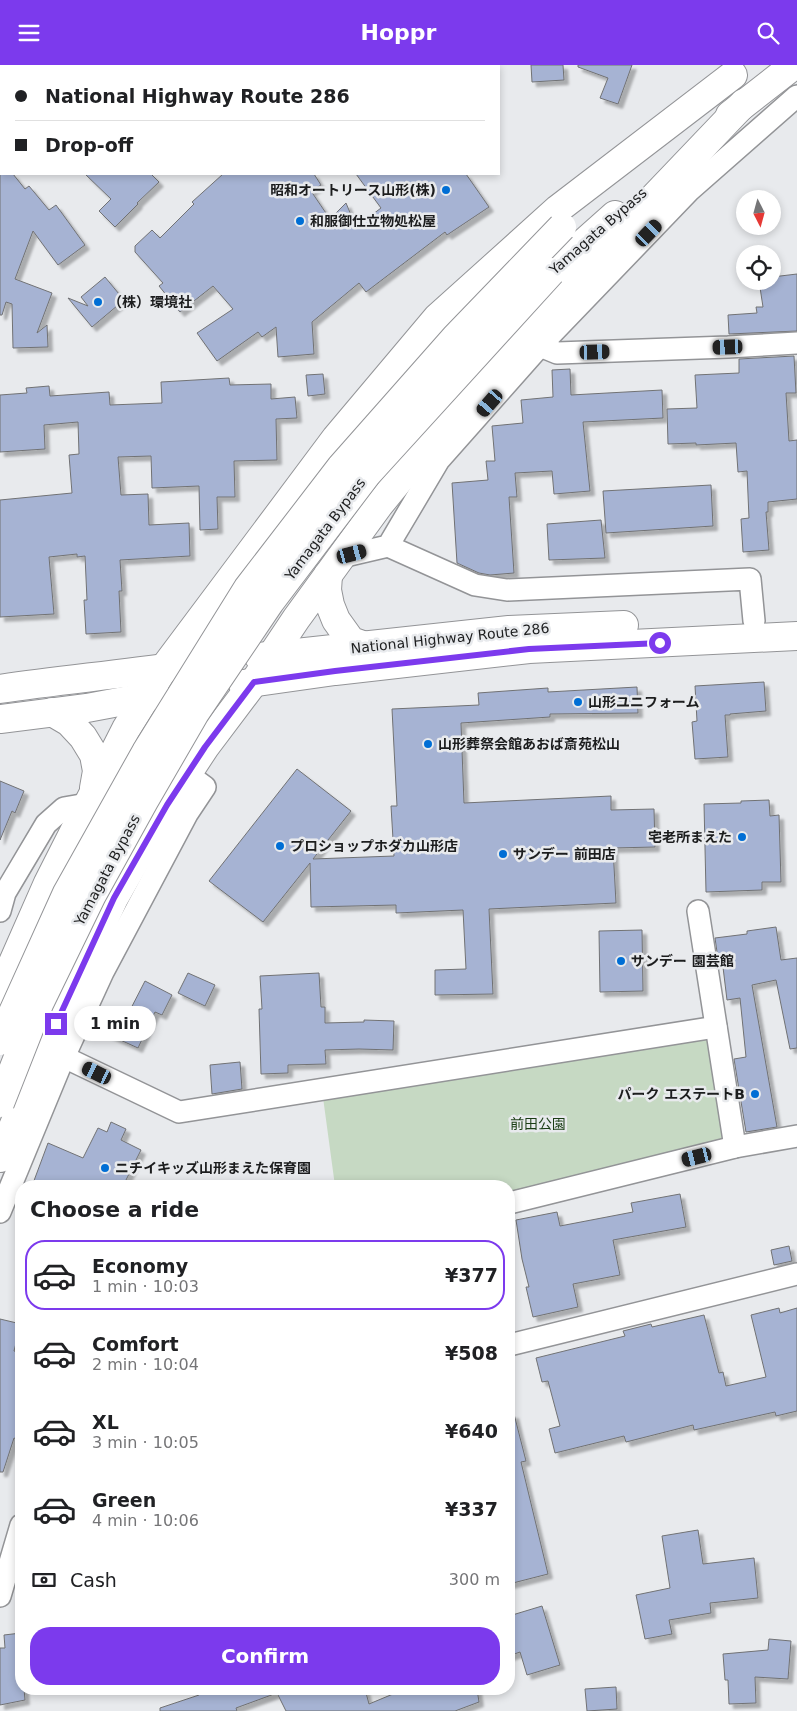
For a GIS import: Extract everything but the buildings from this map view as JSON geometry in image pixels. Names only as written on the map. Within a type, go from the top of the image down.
[{"type":"highway","name":"Yamagata Bypass","points":[[0,1103],[39,1004],[92,895],[195,713],[270,602],[367,474],[551,271],[744,103],[794,65]]},
{"type":"highway","name":"Yamagata Bypass","points":[[0,1041],[67,893],[146,752],[248,588],[341,467],[455,338],[562,227],[740,70]]},
{"type":"highway","points":[[0,992],[48,883],[126,729],[165,681],[336,438],[437,318],[558,209],[740,70]]},
{"type":"highway","points":[[0,1158],[56,1024],[114,898],[186,773],[205,747],[254,670],[296,619],[379,505],[489,370],[744,103]]},
{"type":"highway","points":[[334,566],[327,590],[330,605],[336,620],[351,641],[366,646]]},
{"type":"highway","name":"National Highway Route 286","points":[[254,670],[366,646],[509,630],[797,619]]},
{"type":"highway","name":"National Highway Route 286","points":[[254,670],[335,671],[529,649],[797,636]]},
{"type":"highway","points":[[0,689],[79,678],[125,675],[165,681]]},
{"type":"highway","points":[[0,719],[87,708],[165,681]]},
{"type":"highway","points":[[52,712],[69,722],[84,737],[94,755],[97,771],[90,798]]},
{"type":"street","points":[[334,566],[388,546],[440,460],[540,346],[690,190],[797,96]]},
{"type":"street","points":[[540,346],[557,353],[797,343]]},
{"type":"street","points":[[388,546],[475,585],[507,590],[750,579],[754,621]]},
{"type":"street","points":[[0,1212],[64,1057],[103,972],[187,814],[205,787],[186,773]]},
{"type":"street","points":[[0,911],[5,893],[46,824],[64,808],[90,798]]},
{"type":"street","points":[[698,911],[735,1147]]},
{"type":"street","points":[[64,1057],[178,1113],[716,1027]]},
{"type":"street","points":[[515,1202],[735,1147],[797,1135]]},
{"type":"street","points":[[515,1344],[797,1274]]},
{"type":"street","points":[[0,1596],[15,1545]]},
{"type":"green space","name":"前田公園","points":[[716,1027],[735,1147],[515,1201],[515,1180],[334,1180],[322,1090]]},
{"type":"place","name":"昭和オートリース山形(株)","points":[[446,190]]},
{"type":"place","name":"和服御仕立物処松屋","points":[[300,221]]},
{"type":"place","name":"（株）環境社","points":[[98,302]]},
{"type":"place","name":"山形ユニフォーム","points":[[578,702]]},
{"type":"place","name":"山形葬祭会館あおば斎苑松山","points":[[428,744]]},
{"type":"place","name":"宅老所まえた","points":[[742,837]]},
{"type":"place","name":"プロショップホダカ山形店","points":[[280,846]]},
{"type":"place","name":"サンデー 前田店","points":[[503,854]]},
{"type":"place","name":"サンデー 園芸館","points":[[621,961]]},
{"type":"place","name":"パーク エステートB","points":[[755,1094]]},
{"type":"place","name":"ニチイキッズ山形まえた保育園","points":[[105,1168]]},
{"type":"route","points":[[56,1024],[114,898],[167,805],[186,773],[254,682],[529,649],[660,643]]}]
